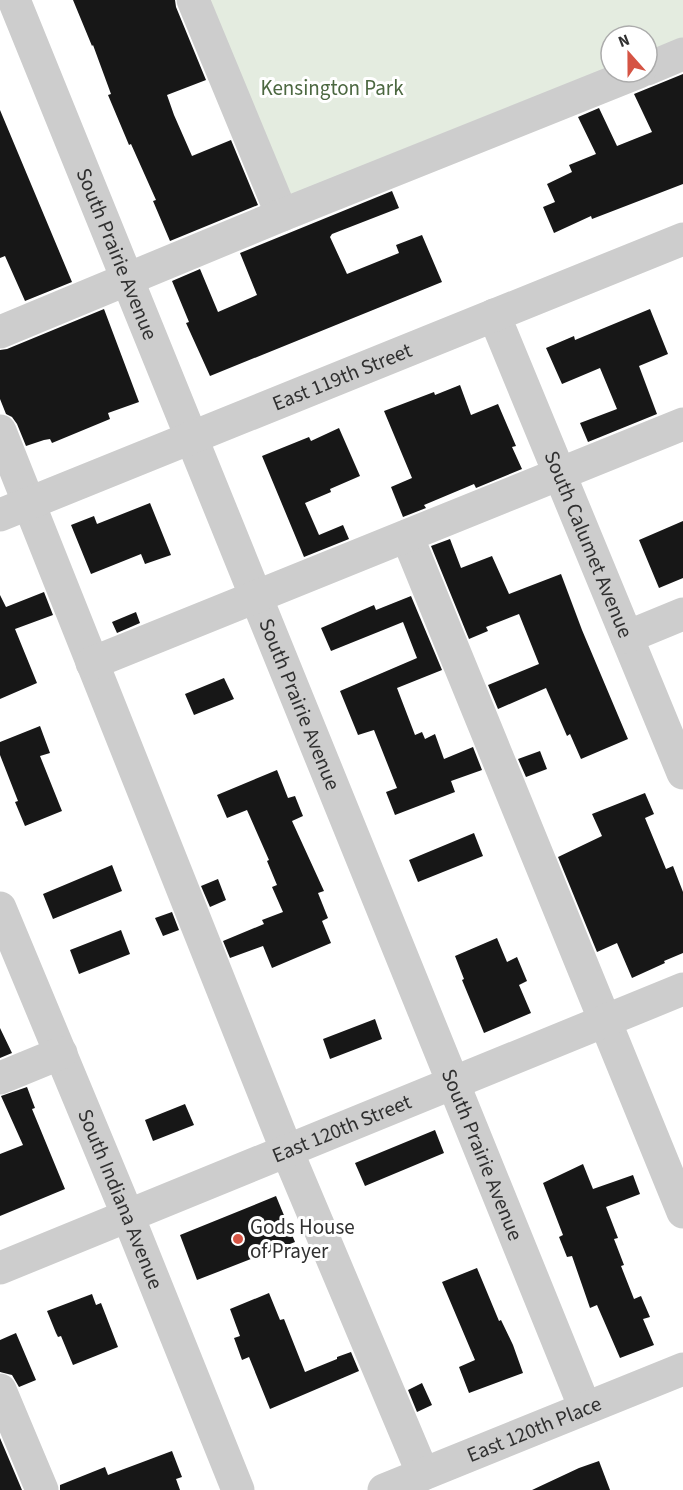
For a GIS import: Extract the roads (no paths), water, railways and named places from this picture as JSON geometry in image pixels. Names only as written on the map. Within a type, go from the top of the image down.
[{"type":"street","name":"South Prairie Avenue","points":[[14,0],[585,1408]]},
{"type":"street","points":[[193,0],[282,215]]},
{"type":"street","points":[[659,64],[683,54]]},
{"type":"street","points":[[0,332],[282,215],[609,84]]},
{"type":"street","name":"East 119th Street","points":[[15,510],[683,239]]},
{"type":"street","name":"South Calumet Avenue","points":[[494,315],[683,772]]},
{"type":"street","points":[[92,663],[683,424]]},
{"type":"street","points":[[0,431],[15,510],[92,663],[287,1151],[434,1478]]},
{"type":"street","points":[[407,536],[683,1212]]},
{"type":"street","points":[[627,637],[683,614]]},
{"type":"street","name":"South Indiana Avenue","points":[[0,908],[128,1216],[238,1490]]},
{"type":"street","name":"East 120th Street","points":[[0,1268],[683,989]]},
{"type":"street","points":[[0,1078],[61,1053]]},
{"type":"street","name":"East 120th Place","points":[[384,1490],[434,1478],[585,1408],[683,1369]]},
{"type":"street","points":[[0,1390],[12,1452],[42,1490]]},
{"type":"place","name":"Gods House of Prayer","points":[[238,1239]]},
{"type":"park label","name":"Kensington Park","points":[[332,88]]}]
